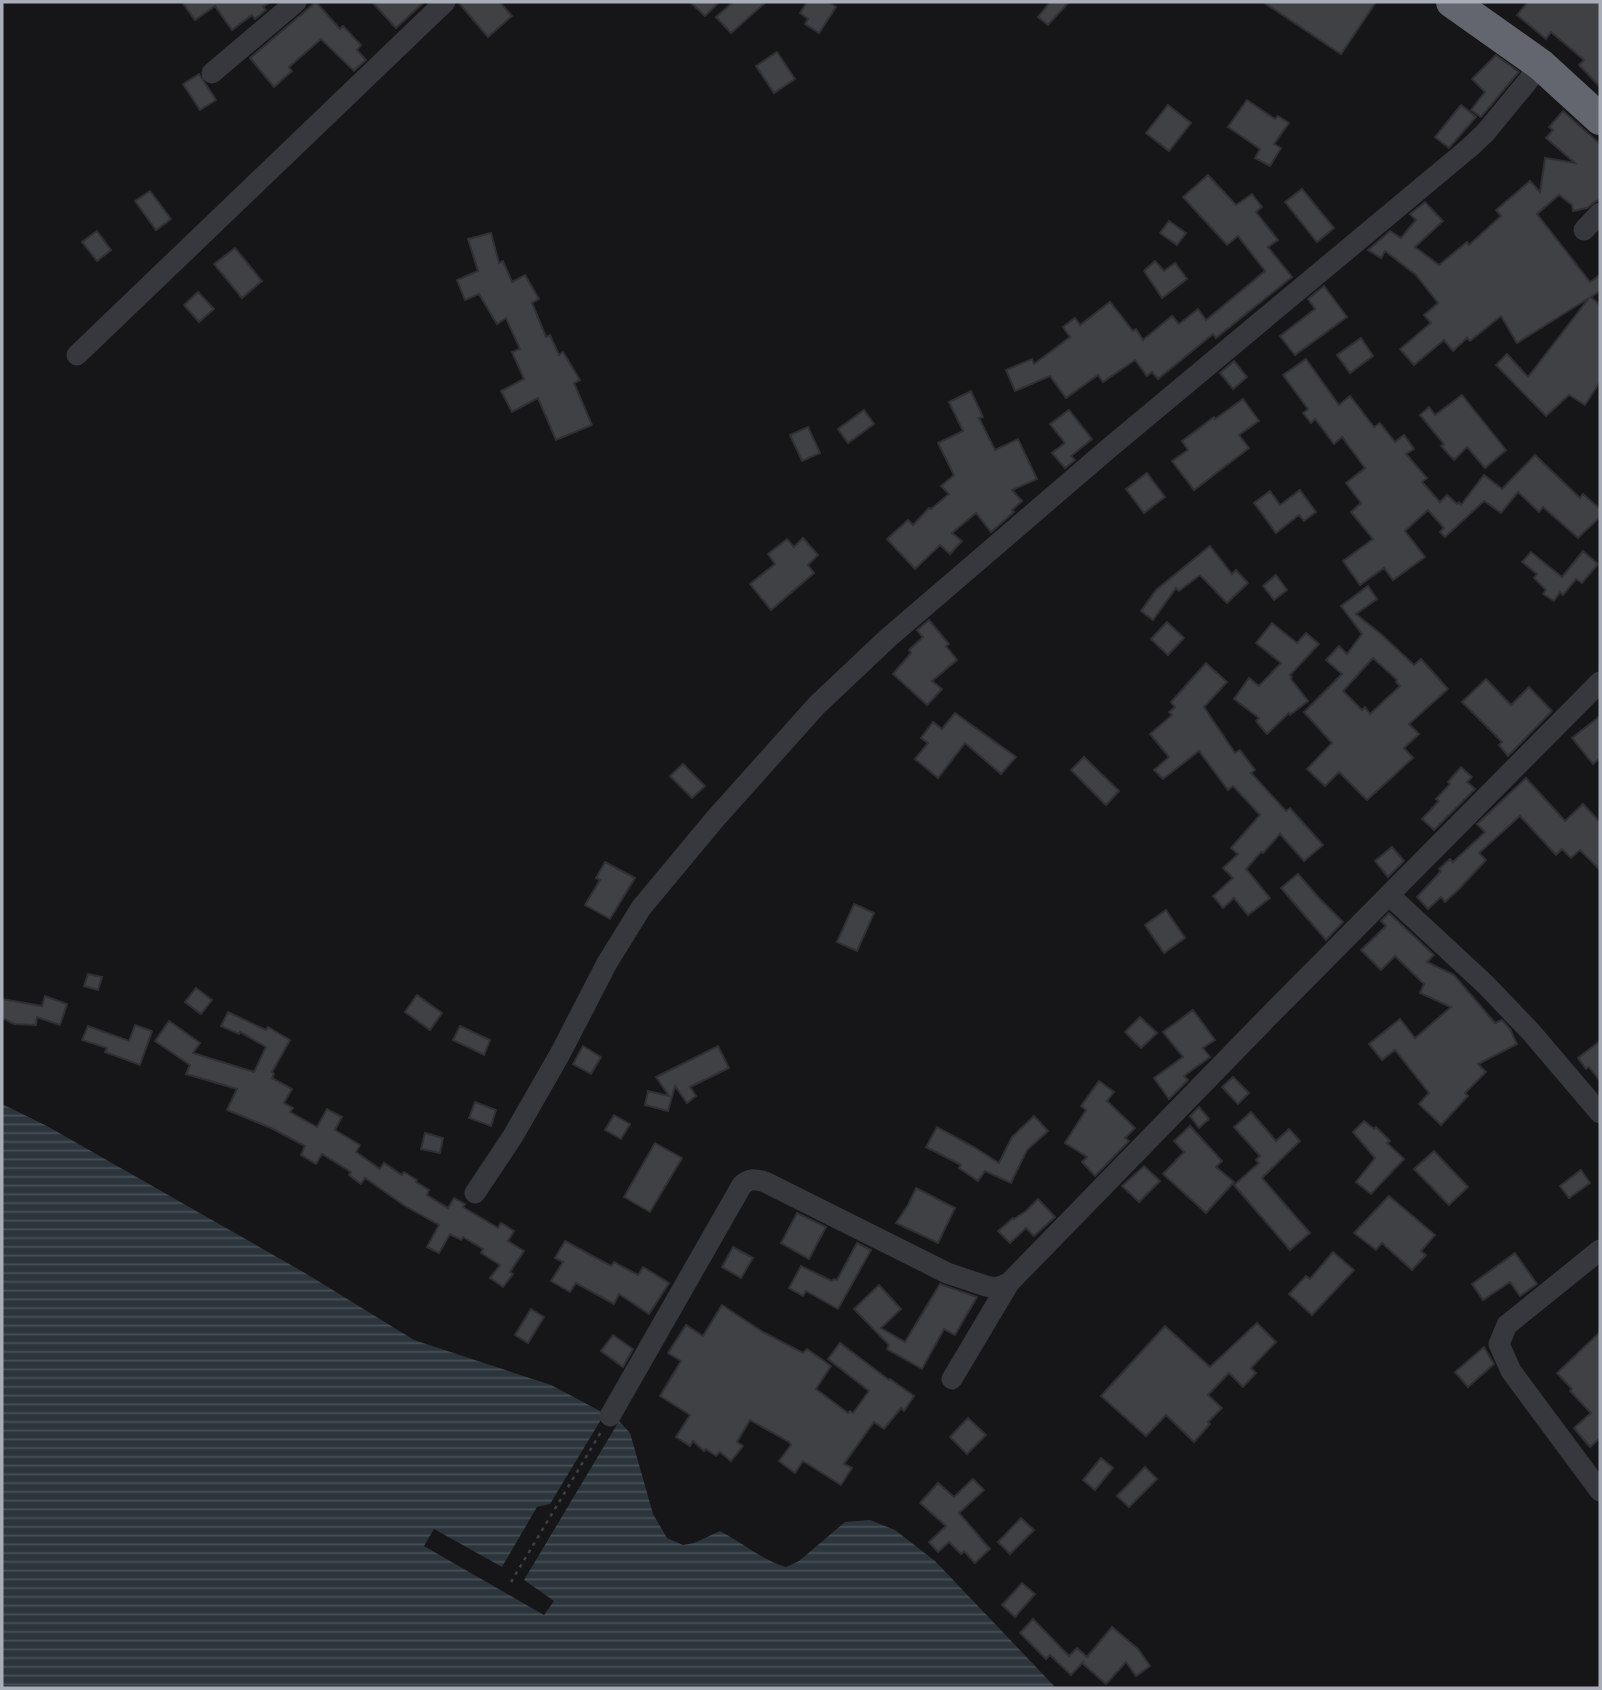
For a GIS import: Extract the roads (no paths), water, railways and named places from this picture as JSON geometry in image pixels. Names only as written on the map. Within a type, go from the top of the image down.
[{"type":"highway","points":[[1453,2],[1541,65],[1600,119]]},
{"type":"street","points":[[212,73],[296,2]]},
{"type":"street","points":[[77,355],[441,3]]},
{"type":"street","points":[[475,1193],[513,1136],[635,917],[715,819],[817,705],[888,638],[1108,449],[1469,148],[1485,133],[1541,65]]},
{"type":"street","points":[[1584,230],[1600,213]]},
{"type":"street","points":[[952,1378],[1009,1283],[1600,682]]},
{"type":"street","points":[[1390,895],[1485,984],[1531,1032],[1600,1113]]},
{"type":"street","points":[[611,1416],[742,1185],[748,1180],[765,1182],[947,1273],[986,1286],[996,1287],[1009,1283]]},
{"type":"street","points":[[1600,1250],[1507,1325],[1499,1344],[1511,1371],[1600,1491]]}]
